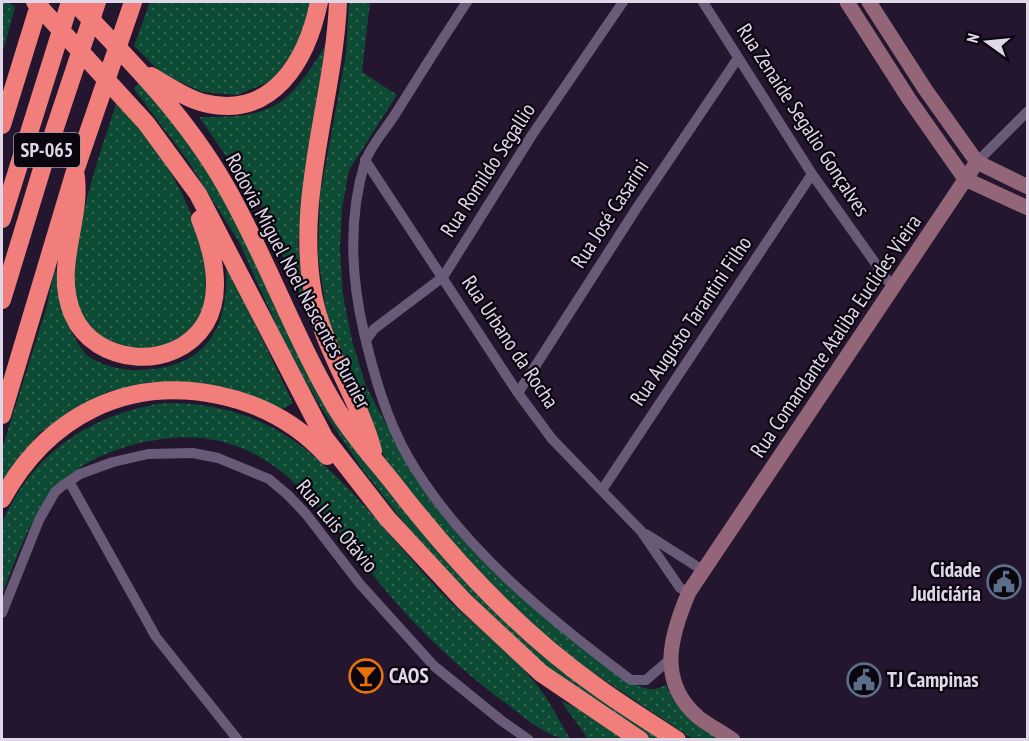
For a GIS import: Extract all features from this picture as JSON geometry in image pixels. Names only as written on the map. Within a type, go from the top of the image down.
[{"type":"highway","points":[[35,2],[146,123],[198,194],[324,437],[387,518]]},
{"type":"highway","name":"SP-065","points":[[2,125],[40,2]]},
{"type":"highway","name":"SP-065","points":[[2,219],[72,2]]},
{"type":"highway","name":"Rodovia Miguel Noel Nascentes Burnier","points":[[72,2],[170,105],[220,176],[253,237],[317,373],[339,413],[376,462],[464,569],[538,639],[596,686],[677,740]]},
{"type":"highway","name":"SP-065","points":[[2,300],[51,139],[97,2]]},
{"type":"highway","name":"SP-065","points":[[2,415],[75,171],[133,2]]},
{"type":"highway","points":[[132,63],[201,103],[237,106],[255,101],[274,90],[301,58],[311,37],[319,2]]},
{"type":"highway","points":[[338,2],[333,59],[308,223],[308,252],[316,308],[328,345],[367,430],[376,462]]},
{"type":"highway","points":[[2,92],[25,50]]},
{"type":"highway","points":[[75,171],[78,188],[65,270],[68,295],[79,325],[97,344],[121,354],[141,358],[158,356],[179,349],[205,324],[212,307],[215,271],[209,240],[193,203],[146,123]]},
{"type":"highway","points":[[2,499],[16,473],[41,444],[80,415],[111,400],[143,392],[179,388],[240,400],[276,414],[315,442],[458,595],[541,673],[640,740]]},
{"type":"street","points":[[467,2],[366,160],[353,219],[355,294],[380,394],[407,456],[437,500],[473,542],[555,621],[631,680],[646,680],[669,660],[683,699],[697,716],[733,740]]},
{"type":"street","name":"Rua Romildo Segallio","points":[[366,340],[374,329],[443,277],[532,135],[623,2]]},
{"type":"street","name":"Rua Zenaide Segalio Gonçalves","points":[[703,2],[812,174],[893,288]]},
{"type":"street","points":[[847,2],[909,99],[965,179],[1028,208]]},
{"type":"street","points":[[869,2],[924,89],[977,162],[1028,187]]},
{"type":"street","name":"Rua José Casarini","points":[[518,393],[638,206],[738,58]]},
{"type":"street","name":"Rua Comandante Ataliba Euclides Vieira","points":[[669,660],[678,619],[689,592],[965,179],[977,162],[1028,111]]},
{"type":"street","name":"Rua Urbano da Rocha","points":[[366,160],[518,393],[552,439],[641,531],[680,588],[689,592]]},
{"type":"street","name":"Rua Augusto Tarantini Filho","points":[[603,490],[812,174]]},
{"type":"street","name":"Rua Luis Otávio","points":[[2,612],[39,520],[55,492],[80,474],[113,462],[148,454],[193,453],[218,458],[269,479],[306,514],[360,584],[434,666],[529,740]]},
{"type":"street","points":[[70,483],[156,636],[238,740]]},
{"type":"street","name":"Rua Urbano da Rocha","points":[[641,531],[704,570]]},
{"type":"green space","points":[[2,2],[8,2],[15,7],[2,55]]},
{"type":"green space","points":[[150,2],[311,2],[297,48],[271,81],[237,95],[202,92],[161,73],[134,46]]},
{"type":"green space","points":[[349,2],[370,2],[362,72],[397,95],[349,170],[342,209],[340,248],[343,295],[352,341],[366,386],[408,466],[463,538],[626,680],[646,688],[655,689],[666,685],[682,710],[696,723],[721,739],[693,739],[568,656],[482,580],[393,472],[380,448],[327,317],[318,255],[320,195],[346,54]]},
{"type":"green space","points":[[325,46],[298,241],[304,304],[260,205],[199,117],[245,115],[276,105],[299,84]]},
{"type":"green space","points":[[139,82],[184,137],[219,190],[256,259],[293,342],[422,531],[668,739],[649,739],[532,657],[493,620],[405,524],[362,469],[323,411],[288,351],[239,242],[188,161],[134,89]]},
{"type":"green space","points":[[116,104],[137,124],[160,155],[184,199],[203,248],[207,273],[207,296],[200,319],[174,341],[158,347],[141,349],[123,347],[107,340],[93,330],[82,315],[74,295],[77,253],[84,210]]},
{"type":"green space","points":[[226,264],[293,403],[283,409],[216,387],[151,382],[106,392],[39,433],[2,482],[2,449],[46,309],[55,267],[64,312],[72,333],[84,352],[98,362],[130,370],[155,369],[176,364],[193,356],[207,344],[223,310]]},
{"type":"green space","points":[[163,403],[207,406],[250,417],[277,430],[321,462],[342,482],[439,590],[526,672],[546,698],[570,739],[545,732],[464,670],[398,605],[319,508],[292,480],[261,458],[227,443],[187,437],[140,443],[109,453],[84,465],[64,480],[35,518],[23,541],[2,595],[2,525],[13,501],[34,471],[49,455],[83,430],[121,413]]},
{"type":"green space","points":[[561,701],[586,712],[626,739],[588,739]]},
{"type":"place","name":"Cidade Judiciária","points":[[1004,582]]},
{"type":"place","name":"CAOS","points":[[366,676]]},
{"type":"place","name":"TJ Campinas","points":[[864,680]]}]
